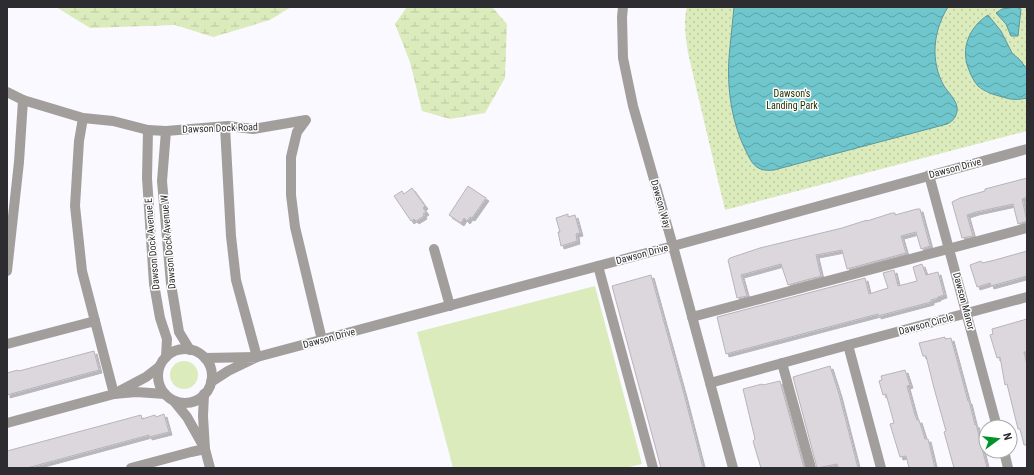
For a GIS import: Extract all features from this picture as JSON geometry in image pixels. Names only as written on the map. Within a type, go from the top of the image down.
[{"type":"street","name":"Dawson Way","points":[[623,7],[623,58],[633,106],[673,246],[732,468]]},
{"type":"street","name":"Dawson Dock Road","points":[[7,92],[23,100],[83,118],[113,121],[148,130],[166,131],[225,127],[253,129],[306,120],[297,132],[291,158],[291,195],[295,228],[322,340]]},
{"type":"street","points":[[7,271],[19,162],[23,100]]},
{"type":"street","points":[[83,118],[79,141],[75,206],[82,271],[114,394]]},
{"type":"street","points":[[225,127],[231,236],[236,280],[257,357]]},
{"type":"street","name":"Dawson Dock Avenue E","points":[[148,130],[147,178],[154,284],[160,318],[167,339],[166,357]]},
{"type":"street","name":"Dawson Dock Avenue W","points":[[166,131],[162,181],[171,284],[179,332],[190,350]]},
{"type":"street","name":"Dawson Drive","points":[[211,382],[228,371],[257,357],[673,246],[1027,149]]},
{"type":"street","name":"Dawson Manor","points":[[929,175],[950,248],[995,419]]},
{"type":"street","points":[[692,317],[1027,228]]},
{"type":"street","points":[[434,248],[450,306]]},
{"type":"street","points":[[598,266],[653,468]]},
{"type":"street","name":"Dawson Circle","points":[[710,383],[1027,297]]},
{"type":"street","points":[[7,344],[95,321]]},
{"type":"street","points":[[848,345],[881,468]]},
{"type":"street","points":[[174,400],[186,403],[194,401],[208,390],[211,382],[209,366],[205,358],[198,353],[190,350],[182,350],[173,352],[166,357],[158,373],[158,382],[165,394],[174,400],[187,417],[206,449]]},
{"type":"street","name":"Dawson Drive","points":[[205,358],[257,357]]},
{"type":"street","points":[[782,363],[811,468]]},
{"type":"street","points":[[114,394],[160,368]]},
{"type":"street","points":[[7,422],[114,394],[136,392],[165,394]]},
{"type":"street","points":[[204,394],[203,416],[206,449],[210,468]]},
{"type":"street","points":[[131,468],[206,449]]},
{"type":"green space","points":[[56,7],[291,7],[270,20],[213,37],[175,25],[90,28]]},
{"type":"green space","points":[[407,7],[492,7],[507,24],[505,78],[485,113],[450,119],[422,111],[410,62],[395,24]]},
{"type":"green space","name":"Dawson's Landing Park","points":[[687,7],[1027,7],[1027,131],[725,210],[688,53],[685,25]]},
{"type":"green space","points":[[595,286],[642,464],[625,468],[453,468],[417,332]]},
{"type":"green space","points":[[184,361],[194,365],[198,375],[194,385],[184,389],[174,385],[170,375],[174,365]]},
{"type":"water","points":[[734,7],[948,7],[936,36],[935,56],[944,86],[956,104],[957,112],[955,117],[947,124],[774,170],[763,170],[755,166],[745,149],[736,125],[730,99],[729,60]]},
{"type":"water","points":[[1016,7],[1021,9],[1018,36],[1011,36],[1006,24],[996,13],[1002,9]]},
{"type":"water","points":[[988,15],[1001,31],[1012,53],[1027,69],[1027,98],[1012,99],[996,95],[984,90],[975,83],[966,62],[966,47],[971,32],[981,20]]},
{"type":"building","points":[[1027,178],[1027,197],[1022,199],[1027,221],[1018,224],[1013,204],[976,212],[967,215],[973,236],[962,238],[952,202],[960,198],[985,191],[985,189]]},
{"type":"building","points":[[468,186],[486,198],[472,218],[470,217],[467,221],[464,218],[461,223],[449,215]]},
{"type":"building","points":[[412,188],[425,206],[423,208],[426,212],[423,214],[424,216],[416,221],[414,219],[411,221],[394,196],[402,191],[404,194]]},
{"type":"building","points":[[920,209],[930,246],[921,249],[916,232],[901,236],[906,253],[847,269],[842,250],[816,255],[821,276],[788,285],[781,264],[741,275],[747,296],[737,298],[728,260],[730,258],[760,248],[842,228],[892,213],[895,213],[895,215]]},
{"type":"building","points":[[568,214],[568,217],[575,215],[580,233],[576,234],[577,241],[561,246],[558,232],[560,232],[556,218]]},
{"type":"building","points":[[1027,251],[1027,276],[991,286],[990,283],[977,287],[970,265],[981,261],[982,263]]},
{"type":"building","points":[[922,264],[926,275],[938,272],[944,295],[931,300],[931,302],[878,316],[878,314],[726,354],[717,317],[865,278],[869,294],[888,288],[883,273],[894,270],[898,286],[917,281],[913,267]]},
{"type":"building","points":[[651,275],[703,468],[661,468],[612,286]]},
{"type":"building","points":[[1027,319],[1027,352],[1024,352],[1027,365],[1027,445],[1024,445],[1020,429],[1018,429],[1018,419],[1016,419],[1007,384],[1005,385],[1000,357],[997,358],[990,335],[993,334],[992,329]]},
{"type":"building","points":[[945,337],[945,339],[951,338],[978,432],[978,459],[985,459],[987,468],[954,468],[944,432],[946,431],[926,356],[923,356],[919,343]]},
{"type":"building","points":[[94,351],[99,370],[7,395],[7,373]]},
{"type":"building","points":[[830,366],[839,394],[858,468],[839,468],[837,464],[817,468],[793,377]]},
{"type":"building","points":[[905,370],[910,385],[907,386],[915,415],[917,420],[919,420],[925,439],[928,439],[935,468],[909,468],[906,456],[900,457],[890,424],[894,423],[886,394],[883,395],[879,381],[882,380],[881,376]]},
{"type":"building","points":[[780,381],[804,468],[761,468],[753,441],[755,439],[743,389]]},
{"type":"building","points":[[164,414],[169,432],[149,437],[149,435],[27,468],[7,468],[7,451],[141,415],[142,419]]}]
